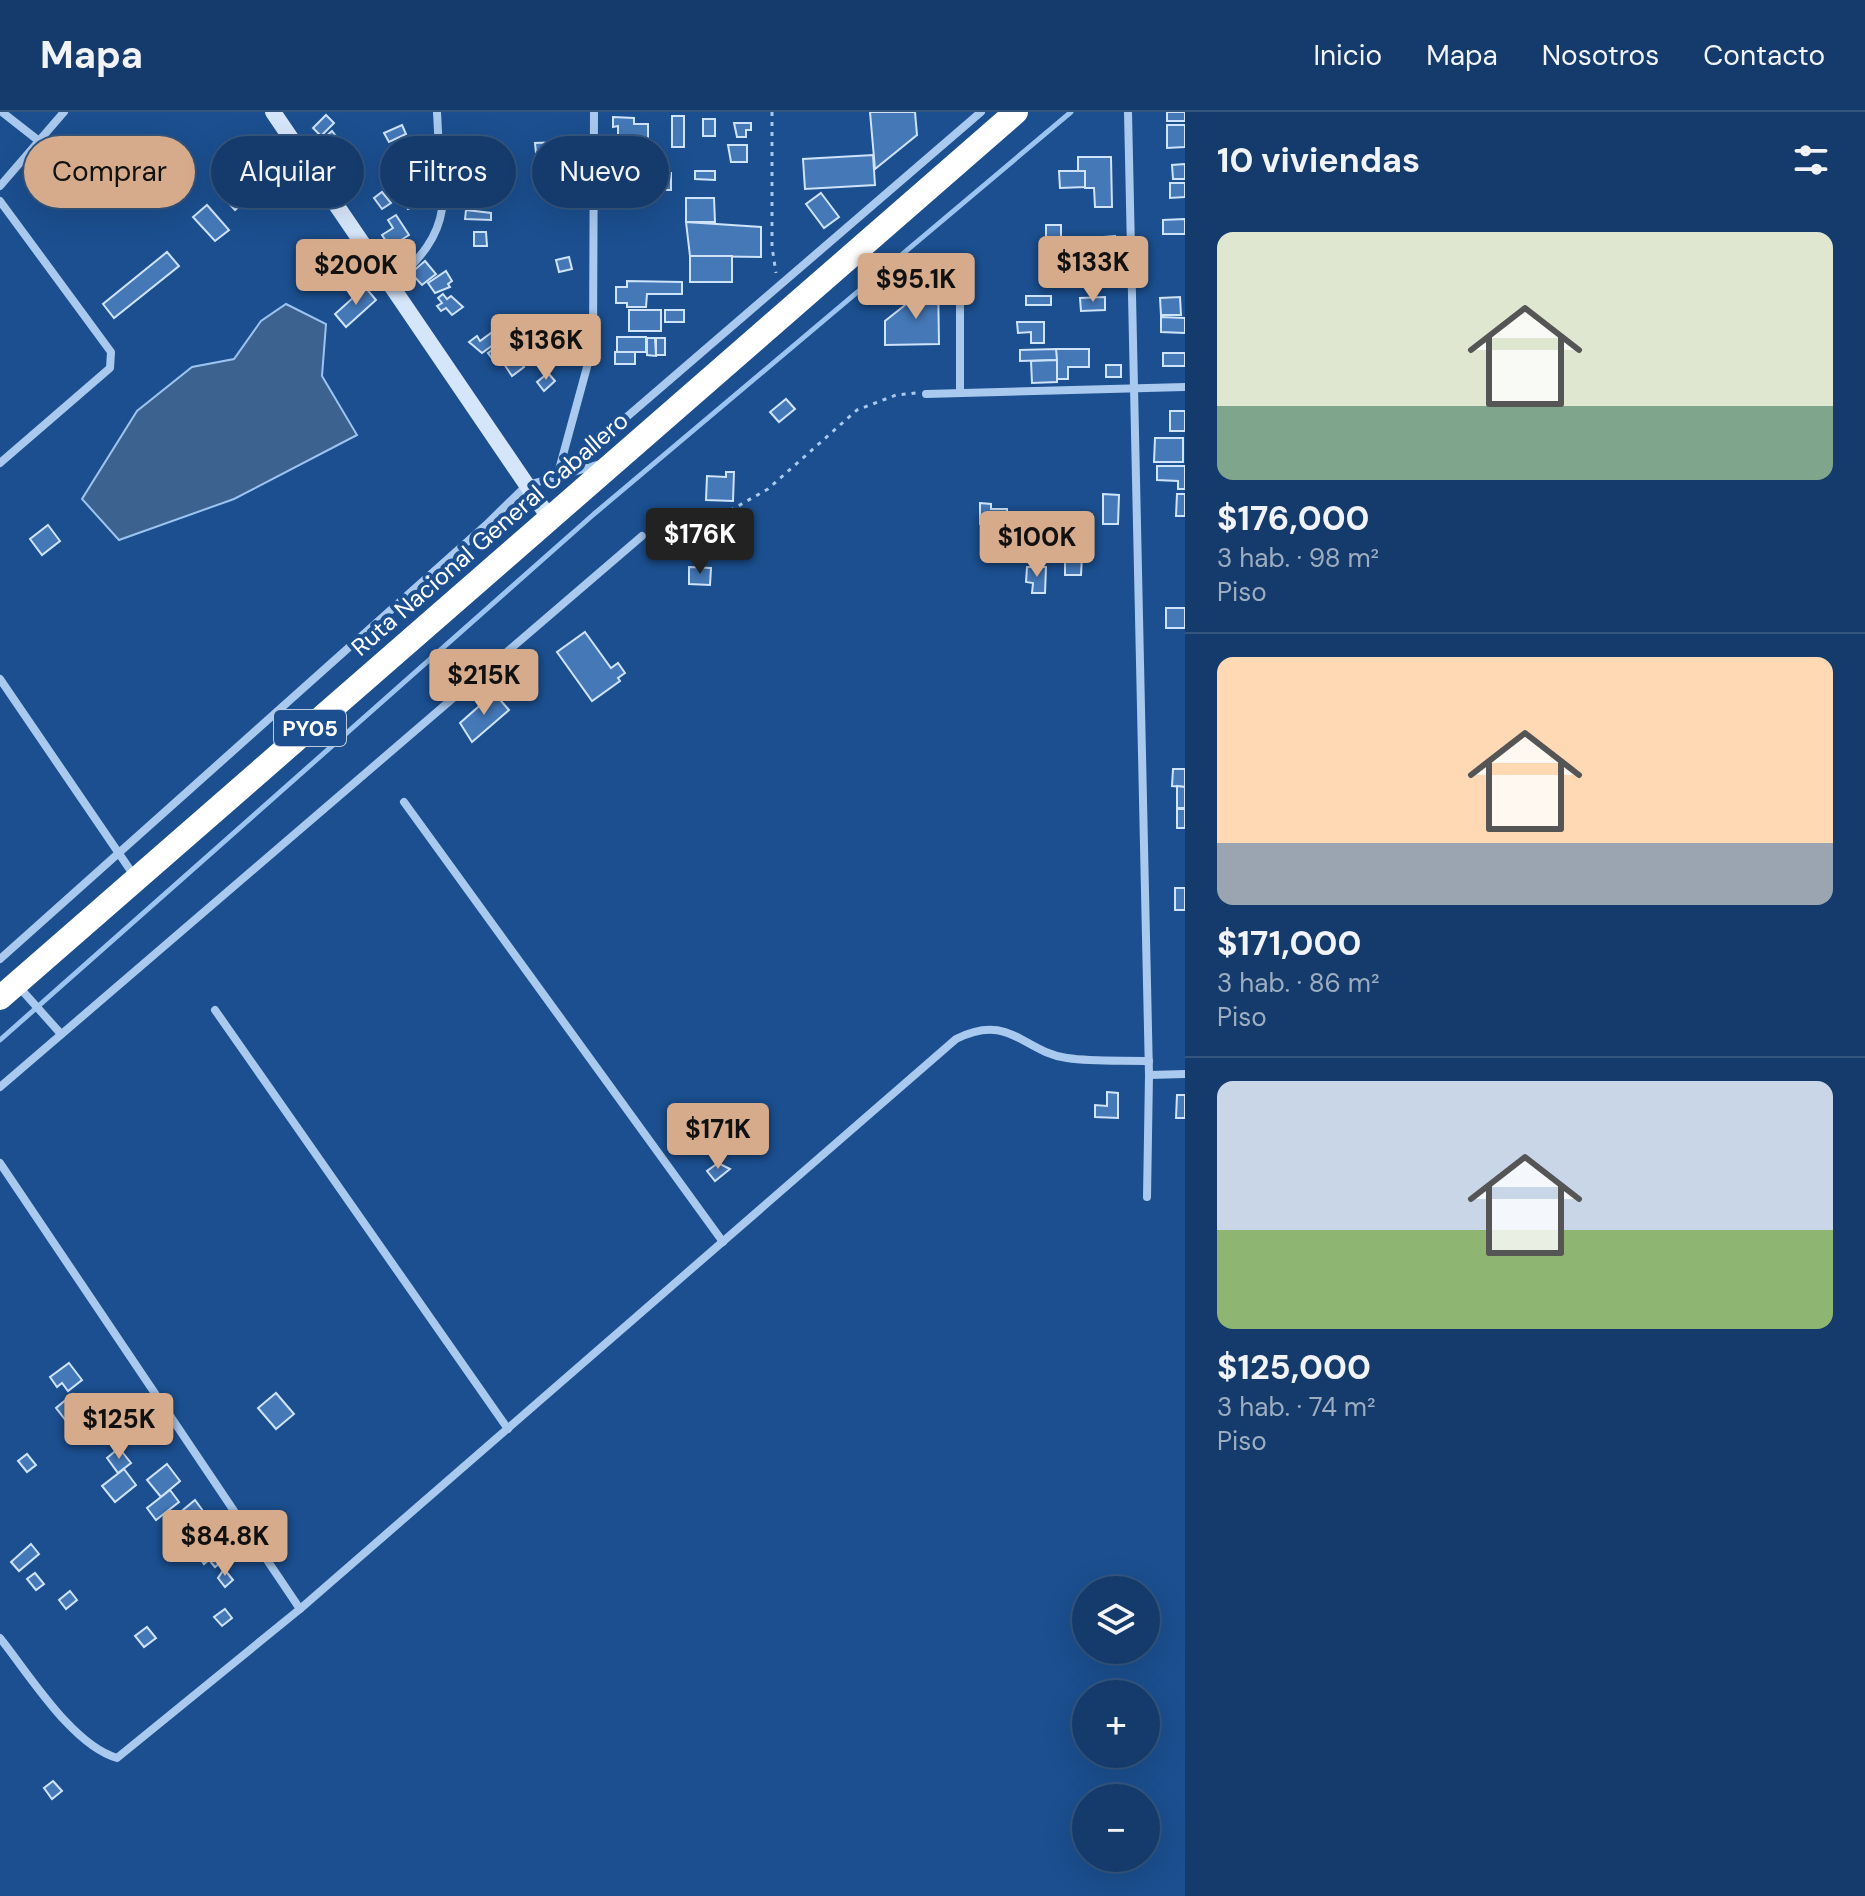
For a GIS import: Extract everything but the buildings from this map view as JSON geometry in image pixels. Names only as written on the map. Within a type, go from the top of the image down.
[{"type":"highway","name":"Ruta Nacional General Caballero","points":[[16,993],[137,879],[1016,112]]},
{"type":"street","points":[[2,112],[33,136]]},
{"type":"street","points":[[43,136],[64,112]]},
{"type":"street","points":[[273,112],[550,519]]},
{"type":"street","points":[[392,287],[429,247],[440,224],[437,112]]},
{"type":"street","points":[[557,477],[593,345],[594,112]]},
{"type":"street","points":[[557,477],[981,112]]},
{"type":"street","points":[[1128,112],[1149,1061],[1147,1197]]},
{"type":"street","points":[[0,186],[24,158]]},
{"type":"street","points":[[0,201],[111,352],[110,368],[0,463]]},
{"type":"street","points":[[960,272],[960,393]]},
{"type":"street","points":[[926,394],[1185,387]]},
{"type":"street","points":[[0,959],[527,485],[619,459]]},
{"type":"street","points":[[0,1087],[642,536]]},
{"type":"street","points":[[0,679],[137,879]]},
{"type":"street","points":[[404,802],[723,1242]]},
{"type":"street","points":[[16,993],[52,1022],[61,1034]]},
{"type":"street","points":[[215,1010],[508,1429]]},
{"type":"street","points":[[0,1638],[66,1721],[104,1754],[117,1758],[300,1609],[956,1039],[974,1030],[1008,1032],[1065,1058],[1149,1061]]},
{"type":"street","points":[[1149,1075],[1185,1074]]},
{"type":"street","points":[[0,1163],[300,1609]]},
{"type":"path","points":[[772,112],[772,247],[778,289]]},
{"type":"path","points":[[642,536],[675,523],[731,510],[768,489],[857,410],[896,395],[926,394]]},
{"type":"water","points":[[286,304],[326,324],[322,376],[357,435],[234,499],[119,540],[82,499],[137,411],[192,367],[234,359],[261,321]]},
{"type":"waterway","points":[[0,1040],[594,514],[1071,112]]}]
